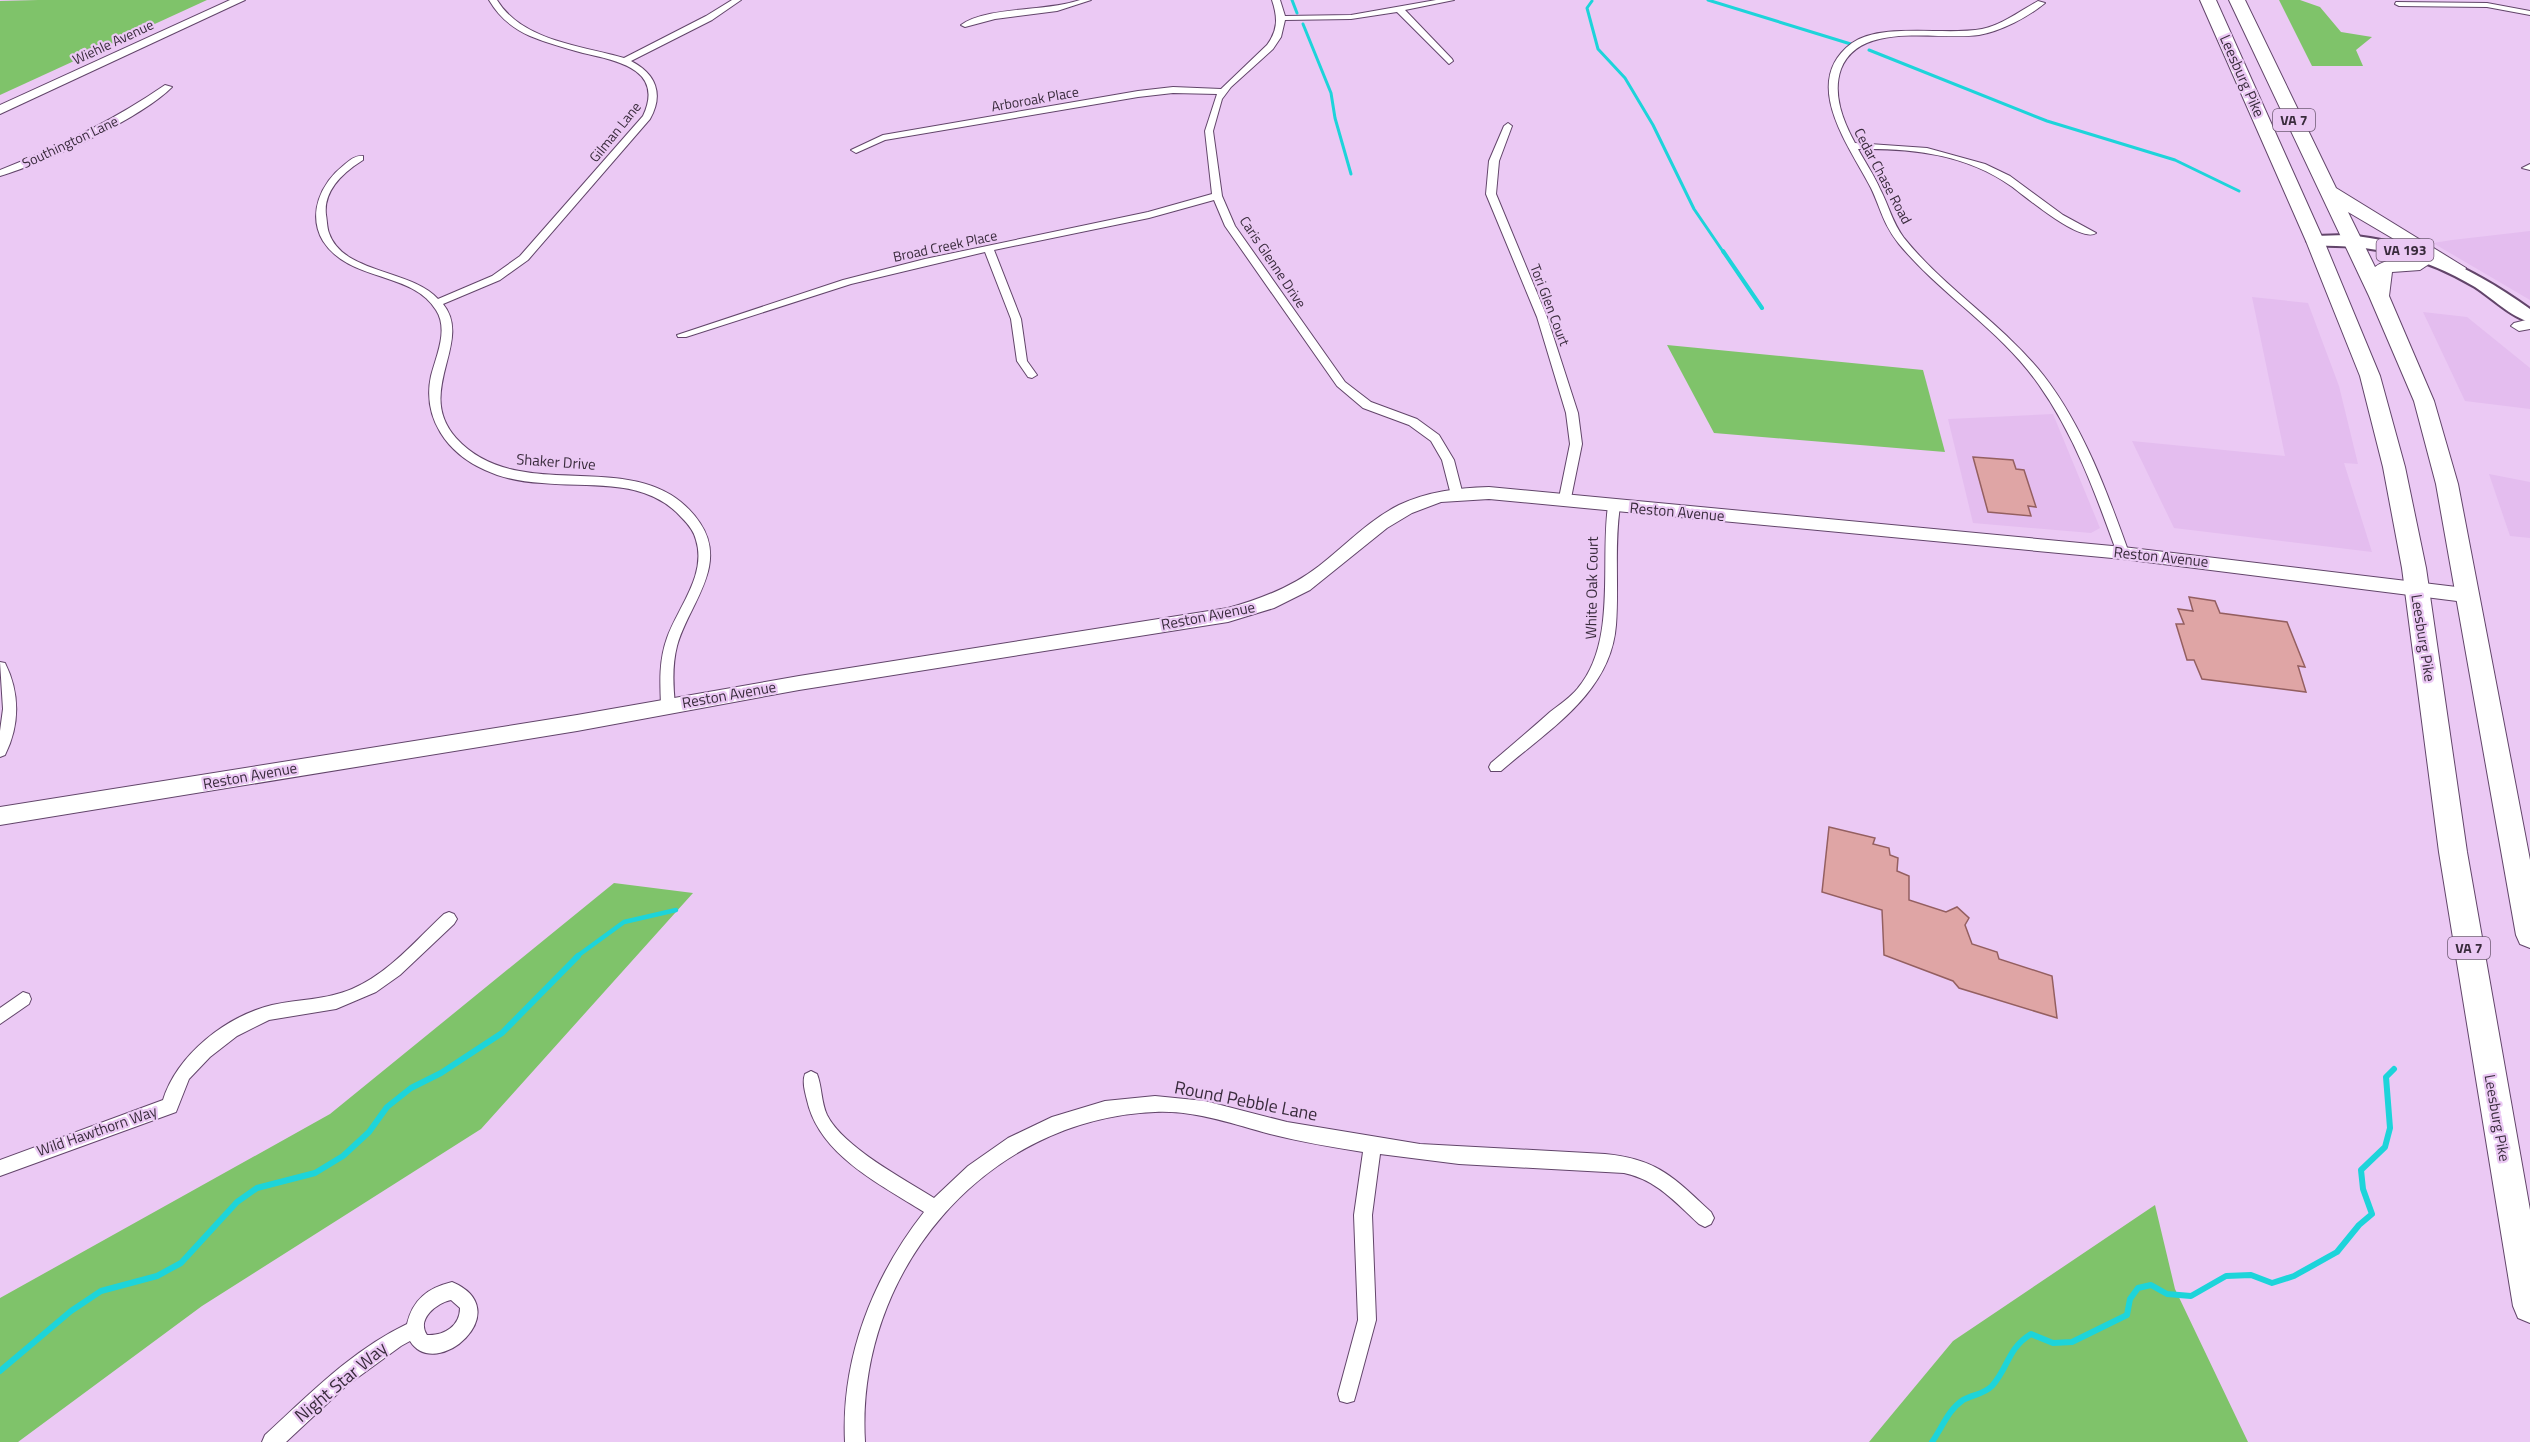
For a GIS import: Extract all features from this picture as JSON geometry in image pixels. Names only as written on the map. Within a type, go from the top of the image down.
[{"type":"highway","name":"Leesburg Pike","points":[[2208,0],[2340,243],[2379,296],[2418,385],[2447,484],[2465,595],[2530,934]]},
{"type":"highway","points":[[2222,0],[2325,221],[2340,243]]},
{"type":"highway","name":"Leesburg Pike","points":[[2237,0],[2327,190],[2370,376],[2380,407],[2414,568],[2415,589],[2453,852],[2530,1306]]},
{"type":"highway","points":[[2327,190],[2343,202],[2457,268]]},
{"type":"highway","points":[[2379,296],[2383,269],[2397,264],[2420,264]]},
{"type":"main road","name":"VA 193","points":[[2340,243],[2420,264],[2457,282],[2527,325]]},
{"type":"main road","name":"VA 193","points":[[2340,243],[2408,250],[2457,268],[2527,325]]},
{"type":"street","name":"Wiehle Avenue","points":[[0,100],[219,0]]},
{"type":"street","name":"Wiehle Avenue","points":[[0,110],[239,0]]},
{"type":"street","name":"Gilman Lane","points":[[437,303],[496,278],[524,258],[647,117],[655,99],[653,84],[640,70],[625,62],[520,28],[502,16],[494,0]]},
{"type":"street","points":[[625,62],[709,18],[737,0]]},
{"type":"street","points":[[965,25],[986,17],[1068,7],[1087,0]]},
{"type":"street","points":[[1276,0],[1282,18],[1352,17],[1450,0]]},
{"type":"street","name":"Cedar Chase Road","points":[[2041,3],[2000,27],[1981,32],[1887,35],[1857,43],[1843,55],[1833,81],[1834,106],[1851,146],[1876,189],[1887,220],[1910,250],[2024,358],[2070,423],[2124,553]]},
{"type":"street","points":[[2399,4],[2487,5],[2530,13]]},
{"type":"street","points":[[1400,10],[1449,61]]},
{"type":"street","name":"Caris Glenne Drive","points":[[1282,18],[1277,37],[1270,47],[1222,92],[1209,131],[1217,196],[1230,226],[1341,384],[1367,405],[1413,422],[1435,438],[1448,460],[1457,495]]},
{"type":"street","name":"Southington Lane","points":[[0,173],[95,133],[135,111],[168,87]]},
{"type":"street","name":"Arboroak Place","points":[[856,150],[883,138],[1138,94],[1173,90],[1222,92]]},
{"type":"street","name":"Tori Glen Court","points":[[1508,126],[1494,161],[1491,194],[1542,317],[1572,413],[1576,444],[1565,498]]},
{"type":"street","points":[[1851,146],[1911,147],[1954,156],[1977,164],[1999,174],[2057,216],[2091,233]]},
{"type":"street","points":[[360,158],[341,171],[327,189],[321,211],[326,236],[334,249],[359,267],[419,290],[437,303]]},
{"type":"street","name":"Broad Creek Place","points":[[682,335],[847,282],[1149,215],[1217,196]]},
{"type":"street","points":[[989,250],[1016,319],[1022,361],[1032,375]]},
{"type":"street","name":"Shaker Drive","points":[[437,303],[445,316],[447,331],[446,347],[436,378],[435,413],[443,431],[457,448],[492,469],[506,473],[527,477],[608,481],[642,487],[674,502],[686,512],[698,529],[705,559],[703,575],[673,636],[668,656],[668,705]]},
{"type":"street","name":"Reston Avenue","points":[[0,816],[105,801],[668,705],[1216,617],[1255,608],[1302,587],[1402,510],[1438,497],[1457,495],[1565,498],[1614,506],[2124,553],[2465,595]]},
{"type":"street","name":"White Oak Court","points":[[1496,767],[1582,693],[1594,680],[1604,661],[1610,626],[1608,537],[1614,506]]},
{"type":"street","points":[[0,667],[6,676],[10,693],[9,725],[0,752]]},
{"type":"street","name":"Wild Hawthorn Way","points":[[0,1168],[170,1106],[177,1083],[189,1068],[236,1028],[269,1013],[339,1002],[360,994],[380,982],[449,919]]},
{"type":"street","points":[[0,1017],[23,999]]},
{"type":"street","points":[[811,1079],[813,1100],[820,1119],[832,1134],[873,1168],[935,1209]]},
{"type":"street","name":"Round Pebble Lane","points":[[855,1442],[856,1391],[863,1353],[874,1313],[909,1243],[935,1209],[967,1177],[1019,1139],[1084,1113],[1125,1106],[1157,1104],[1191,1107],[1288,1130],[1462,1157],[1610,1162],[1638,1167],[1667,1183],[1705,1218]]},
{"type":"street","points":[[1347,1394],[1367,1320],[1363,1215],[1373,1144]]},
{"type":"street","name":"Night Star Way","points":[[272,1442],[367,1356],[392,1339],[415,1329]]},
{"type":"shaded area","points":[[2530,231],[2530,300],[2433,243],[2452,240]]},
{"type":"shaded area","points":[[2252,297],[2308,303],[2339,386],[2358,464],[2344,463],[2372,552],[2174,528],[2132,441],[2285,456]]},
{"type":"shaded area","points":[[2423,312],[2467,317],[2530,368],[2530,409],[2465,401]]},
{"type":"shaded area","points":[[2053,414],[2100,528],[2091,533],[1973,523],[1948,419]]},
{"type":"shaded area","points":[[2489,474],[2530,482],[2530,538],[2510,536]]},
{"type":"green space","points":[[207,0],[0,95],[0,1]]},
{"type":"green space","points":[[2279,0],[2300,0],[2320,7],[2341,32],[2372,37],[2356,50],[2363,66],[2312,66]]},
{"type":"green space","points":[[1667,345],[1923,370],[1945,452],[1714,433]]},
{"type":"green space","points":[[614,883],[693,893],[481,1129],[202,1306],[18,1442],[0,1442],[0,1298],[330,1114]]},
{"type":"green space","points":[[2155,1205],[2175,1289],[2248,1442],[1869,1442],[1953,1341]]},
{"type":"building","points":[[1973,457],[2013,460],[2016,469],[2024,470],[2036,507],[2028,506],[2031,516],[1988,512]]},
{"type":"building","points":[[2189,597],[2215,601],[2220,613],[2287,622],[2305,667],[2298,666],[2306,692],[2202,679],[2194,660],[2187,660],[2176,624],[2184,624],[2178,609],[2193,611]]},
{"type":"building","points":[[1829,827],[1875,838],[1873,844],[1889,848],[1890,855],[1898,858],[1897,871],[1909,876],[1909,900],[1946,912],[1957,907],[1969,918],[1965,925],[1972,944],[1997,952],[1999,959],[2052,976],[2057,1018],[1959,988],[1953,981],[1884,955],[1882,910],[1822,892]]},
{"type":"waterway","points":[[1292,0],[1297,13]]},
{"type":"waterway","points":[[1708,0],[1854,45]]},
{"type":"waterway","points":[[1592,1],[1587,8],[1598,49],[1625,78],[1653,125],[1694,209],[1724,253]]},
{"type":"waterway","points":[[1303,24],[1331,93],[1335,118],[1351,174]]},
{"type":"waterway","points":[[1869,50],[2047,121],[2175,160],[2239,191]]},
{"type":"waterway","points":[[1723,251],[1762,308]]},
{"type":"waterway","points":[[576,957],[624,922],[676,910]]},
{"type":"waterway","points":[[0,1371],[71,1311],[101,1291],[157,1276],[181,1263],[237,1202],[257,1188],[315,1173],[343,1156],[369,1132],[387,1107],[411,1088],[441,1073],[502,1033],[578,956]]},
{"type":"waterway","points":[[1932,1442],[1953,1409],[1963,1400],[1992,1386],[2017,1346],[2031,1334],[2053,1343],[2072,1342],[2127,1315],[2130,1299],[2138,1288],[2151,1285],[2167,1294],[2191,1296],[2226,1276],[2251,1275],[2272,1283],[2294,1276],[2337,1252],[2359,1225],[2372,1214],[2363,1189],[2361,1170],[2385,1147],[2390,1128],[2386,1077],[2394,1069]]}]
